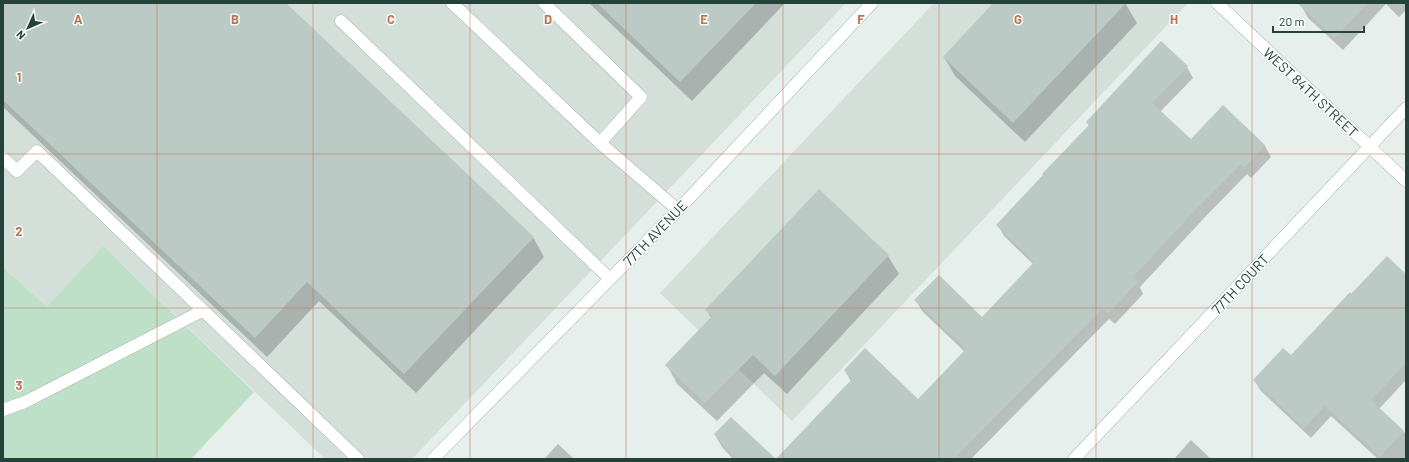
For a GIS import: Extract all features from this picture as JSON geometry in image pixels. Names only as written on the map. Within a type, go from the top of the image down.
[{"type":"street","points":[[452,3],[600,143],[678,210]]},
{"type":"street","points":[[544,3],[641,97],[600,143]]},
{"type":"street","name":"77TH AVENUE","points":[[433,459],[678,210],[872,3]]},
{"type":"street","name":"WEST 84TH STREET","points":[[1217,3],[1406,181]]},
{"type":"street","points":[[341,21],[610,279]]},
{"type":"street","name":"77TH COURT","points":[[1074,459],[1406,108]]},
{"type":"street","points":[[3,158],[17,171],[37,151],[202,311],[358,459]]},
{"type":"street","points":[[3,410],[25,402],[202,311]]},
{"type":"shaded area","points":[[3,3],[846,3],[412,459],[325,459],[103,246],[47,308],[3,268]]},
{"type":"shaded area","points":[[934,3],[1188,3],[792,421],[660,293]]},
{"type":"green space","points":[[103,246],[254,392],[191,459],[3,459],[3,268],[47,307]]},
{"type":"building","points":[[3,3],[286,3],[534,237],[404,374],[307,282],[255,338],[3,100]]},
{"type":"building","points":[[597,3],[756,3],[680,82]]},
{"type":"building","points":[[993,3],[1126,3],[1013,123],[943,57]]},
{"type":"building","points":[[1297,3],[1368,3],[1335,38]]},
{"type":"building","points":[[1161,41],[1188,66],[1152,103],[1191,139],[1223,105],[1265,145],[1244,168],[1241,164],[1200,205],[1133,277],[1138,282],[1108,314],[1102,309],[954,459],[776,459],[852,379],[844,370],[865,348],[918,399],[966,349],[914,300],[939,275],[982,317],[1034,262],[996,225],[1089,125],[1086,122]]},
{"type":"building","points":[[819,189],[889,255],[775,376],[753,355],[705,403],[665,365],[712,316],[705,310]]},
{"type":"building","points":[[1387,256],[1406,274],[1406,363],[1371,400],[1404,431],[1380,457],[1325,406],[1304,428],[1253,380],[1283,348],[1291,355],[1350,292],[1351,294]]},
{"type":"building","points":[[731,417],[776,459],[735,459],[714,434]]}]
